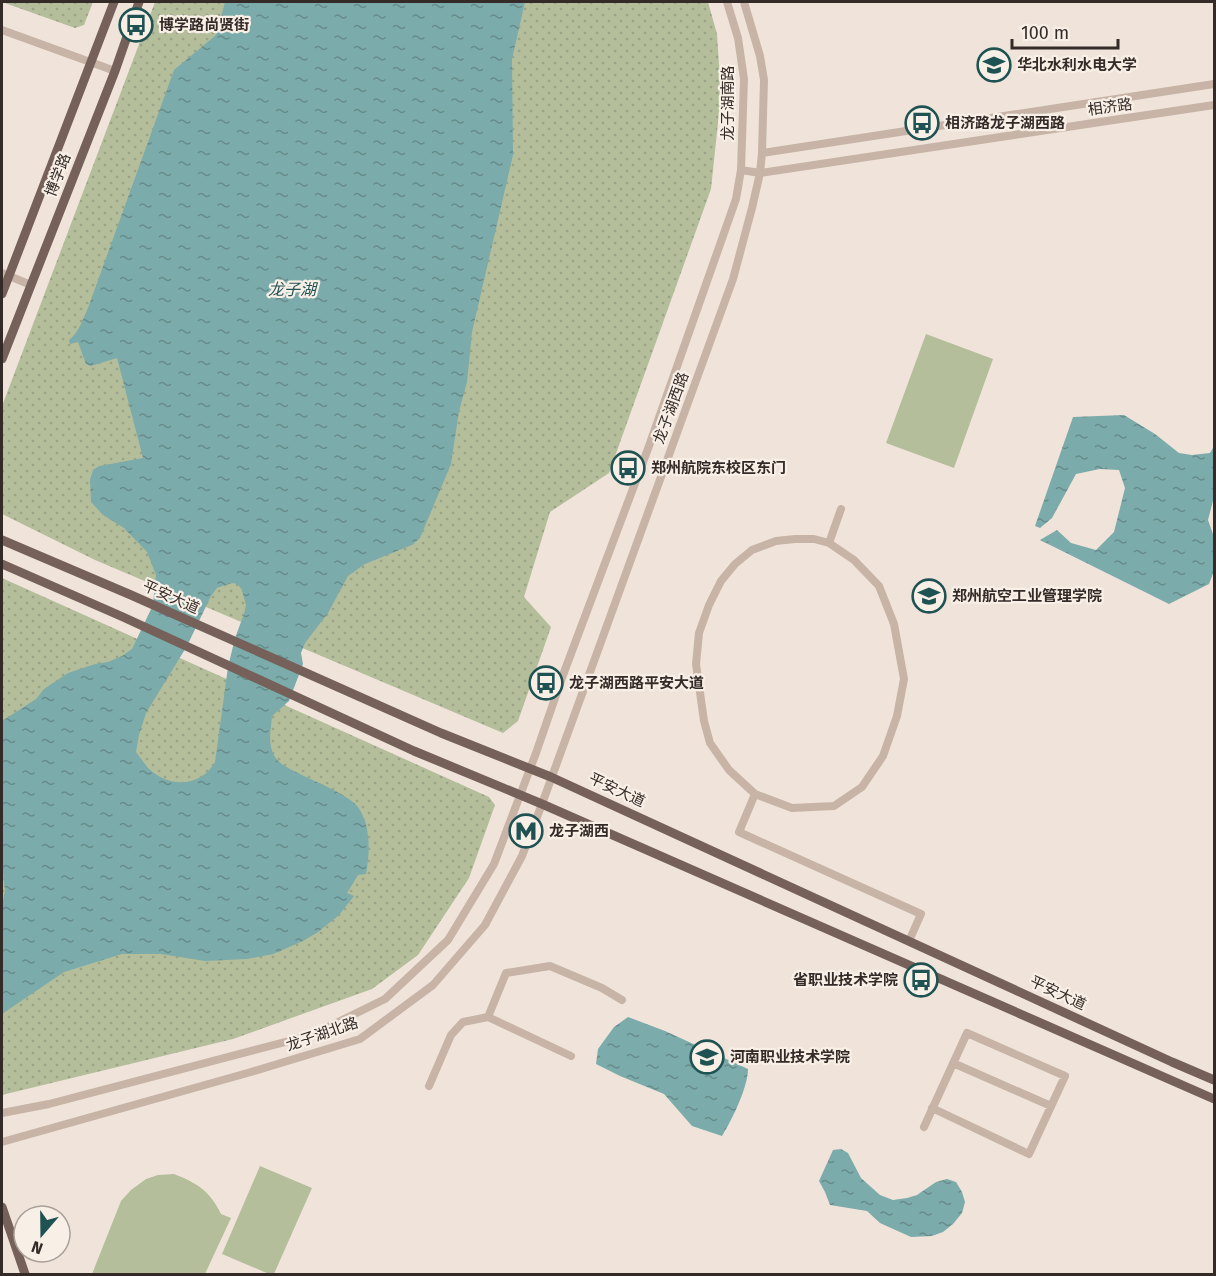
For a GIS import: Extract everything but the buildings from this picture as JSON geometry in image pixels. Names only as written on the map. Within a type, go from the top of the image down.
[{"type":"main road","name":"博学路","points":[[2,294],[5,275],[114,2]]},
{"type":"main road","name":"博学路","points":[[2,359],[115,71],[139,2]]},
{"type":"main road","name":"平安大道","points":[[2,540],[441,733],[551,777],[1215,1080]]},
{"type":"main road","points":[[2,564],[414,751],[542,804],[1215,1099]]},
{"type":"main road","points":[[2,1207],[25,1275]]},
{"type":"street","name":"龙子湖南路","points":[[728,2],[738,38],[744,79],[741,170]]},
{"type":"street","points":[[744,2],[760,56],[764,80],[762,153]]},
{"type":"street","points":[[2,30],[115,71]]},
{"type":"street","name":"相济路","points":[[762,153],[1215,84]]},
{"type":"street","name":"相济路","points":[[741,170],[760,173],[1215,105]]},
{"type":"street","name":"龙子湖西路","points":[[542,804],[733,279],[760,173],[762,153]]},
{"type":"street","name":"龙子湖西路","points":[[519,795],[650,446],[736,199],[741,170]]},
{"type":"street","points":[[5,275],[31,285]]},
{"type":"street","points":[[829,543],[841,508]]},
{"type":"street","points":[[814,539],[829,543],[854,560],[879,586],[894,624],[904,679],[897,716],[883,756],[862,787],[834,806],[792,808],[755,794],[729,770],[710,743],[704,721],[696,664],[699,633],[721,581],[735,564],[752,550],[785,540],[814,539]]},
{"type":"street","points":[[755,794],[739,832],[921,914],[909,941]]},
{"type":"street","name":"龙子湖北路","points":[[2,1113],[49,1104],[312,1035],[385,999],[448,940],[494,864],[519,795]]},
{"type":"street","name":"龙子湖北路","points":[[2,1142],[360,1039],[433,985],[485,925],[522,856],[542,804]]},
{"type":"street","points":[[488,1017],[506,974],[550,966],[602,988],[622,1000]]},
{"type":"street","points":[[429,1086],[451,1035],[463,1022],[488,1017],[571,1056]]},
{"type":"street","points":[[924,1127],[932,1108],[968,1033],[1065,1076],[1029,1154],[932,1108]]},
{"type":"street","points":[[954,1063],[1051,1106]]},
{"type":"green space","points":[[2,2],[93,2],[84,25],[75,28]]},
{"type":"green space","points":[[155,2],[708,2],[717,34],[721,94],[711,189],[609,473],[550,512],[524,597],[551,627],[518,721],[503,733],[95,560],[2,514],[2,406]]},
{"type":"green space","points":[[926,334],[993,359],[954,468],[886,443]]},
{"type":"green space","points":[[2,578],[489,797],[495,805],[469,878],[418,955],[372,989],[233,1039],[2,1095]]},
{"type":"green space","points":[[260,1166],[312,1188],[274,1274],[222,1254]]},
{"type":"green space","points":[[174,1174],[202,1189],[212,1199],[221,1214],[231,1218],[205,1274],[92,1274],[121,1201],[146,1179],[158,1175]]},
{"type":"water","name":"龙子湖","points":[[225,2],[525,2],[512,59],[513,155],[472,332],[467,382],[459,411],[451,464],[420,538],[412,545],[365,564],[348,576],[328,613],[305,643],[301,653],[303,664],[289,701],[272,716],[270,742],[275,757],[291,769],[340,793],[358,807],[365,822],[368,839],[366,874],[358,875],[347,893],[354,896],[339,915],[303,941],[273,954],[247,959],[205,961],[161,954],[122,954],[64,972],[2,1014],[2,905],[5,891],[2,864],[2,721],[36,699],[44,689],[68,673],[108,662],[132,649],[153,605],[156,575],[147,552],[124,528],[103,515],[91,502],[90,480],[93,470],[99,466],[143,458],[117,358],[91,366],[86,364],[78,342],[70,344],[69,340],[78,329],[88,308],[174,70],[216,35]],"holes":[[[234,583],[242,590],[246,605],[228,667],[215,762],[209,771],[193,781],[174,782],[165,779],[148,768],[136,752],[146,713],[187,646],[211,596],[217,588]]]},
{"type":"water","points":[[1124,415],[1155,434],[1179,453],[1192,455],[1210,453],[1214,446],[1214,497],[1208,520],[1214,537],[1214,571],[1209,584],[1169,604],[1040,540],[1057,530],[1071,543],[1096,550],[1114,532],[1125,488],[1119,470],[1100,469],[1076,474],[1052,518],[1040,528],[1035,526],[1073,417]]},
{"type":"water","points":[[628,1017],[665,1031],[748,1069],[735,1113],[722,1136],[692,1126],[664,1094],[596,1064],[598,1049],[614,1027]]},
{"type":"water","points":[[841,1149],[848,1153],[861,1178],[880,1195],[893,1200],[917,1195],[936,1182],[947,1179],[956,1182],[965,1202],[962,1213],[943,1232],[932,1236],[911,1237],[880,1223],[867,1211],[830,1205],[819,1181],[833,1150]]},
{"type":"place","name":"博学路尚贤街","points":[[136,25]]},
{"type":"place","name":"华北水利水电大学","points":[[994,65]]},
{"type":"place","name":"相济路龙子湖西路","points":[[922,123]]},
{"type":"place","name":"郑州航院东校区东门","points":[[628,468]]},
{"type":"place","name":"郑州航空工业管理学院","points":[[929,596]]},
{"type":"place","name":"龙子湖西路平安大道","points":[[546,683]]},
{"type":"place","name":"龙子湖西","points":[[526,831]]},
{"type":"place","name":"省职业技术学院","points":[[921,980]]},
{"type":"place","name":"河南职业技术学院","points":[[707,1057]]}]
